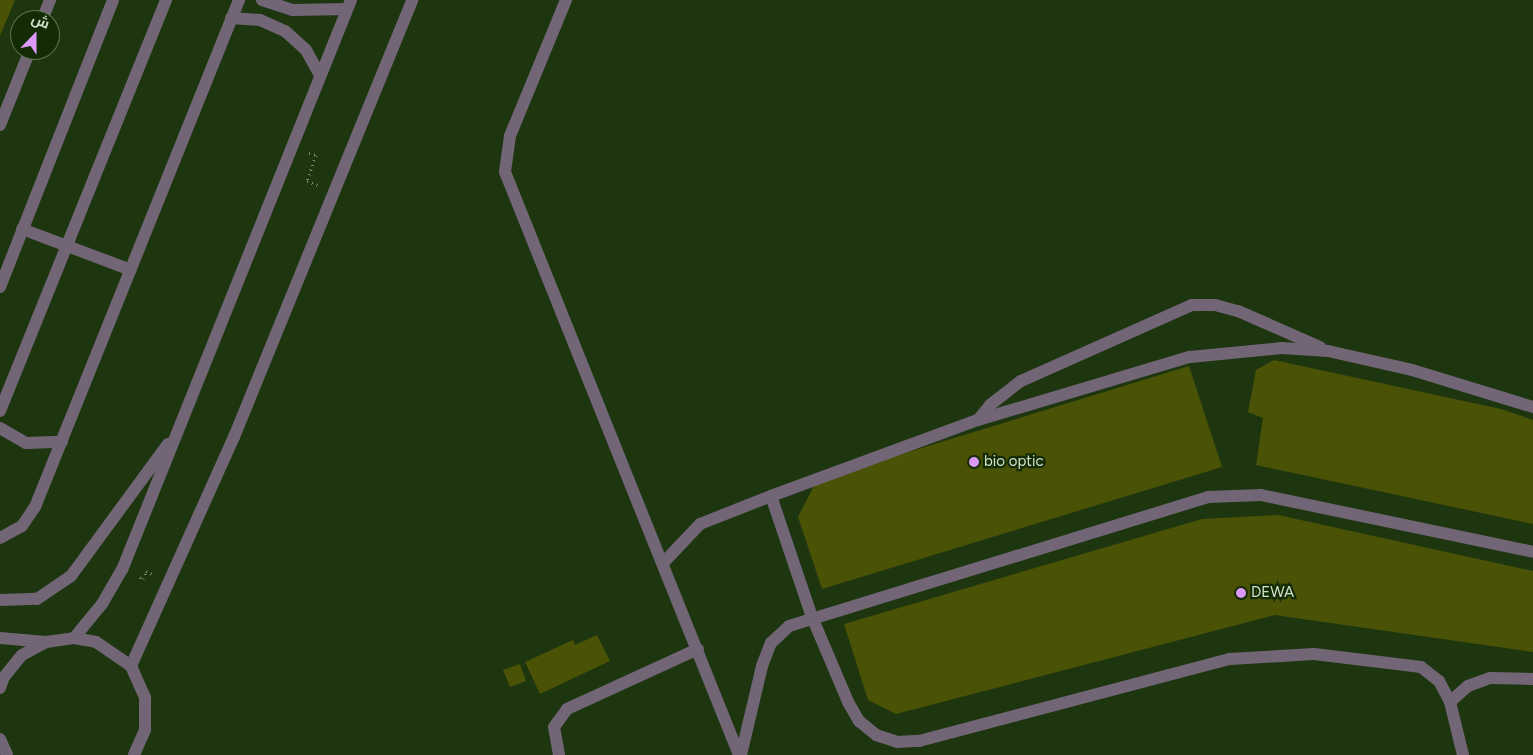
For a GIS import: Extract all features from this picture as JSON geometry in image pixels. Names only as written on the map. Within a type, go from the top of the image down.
[{"type":"street","points":[[0,286],[113,0]]},
{"type":"street","points":[[0,411],[166,0]]},
{"type":"street","points":[[0,538],[12,533],[30,517],[62,442],[239,0]]},
{"type":"street","points":[[74,638],[102,604],[122,570],[349,5],[293,10],[262,0]]},
{"type":"street","points":[[131,666],[234,437],[412,0]]},
{"type":"street","points":[[566,0],[510,136],[505,172],[664,562],[740,755]]},
{"type":"street","points":[[231,18],[260,20],[285,31],[306,50],[320,75]]},
{"type":"street","points":[[0,125],[26,60]]},
{"type":"street","points":[[22,229],[131,270]]},
{"type":"street","points":[[978,420],[997,398],[1021,381],[1192,305],[1215,305],[1238,311],[1328,351]]},
{"type":"street","points":[[664,562],[700,524],[771,496],[978,420],[1190,357],[1282,348],[1328,351],[1412,370],[1533,407]]},
{"type":"street","points":[[0,428],[26,443],[62,442]]},
{"type":"street","points":[[0,600],[37,599],[71,576],[180,428]]},
{"type":"street","points":[[740,755],[771,643],[789,626],[812,617],[1226,494],[1262,494],[1533,552]]},
{"type":"street","points":[[771,496],[812,617],[859,721],[876,735],[897,742],[919,740],[1230,659],[1314,654],[1398,661],[1421,667],[1439,681],[1450,702],[1463,755]]},
{"type":"street","points":[[0,638],[46,642],[74,638],[96,642],[131,666],[145,698],[145,730],[134,755]]},
{"type":"street","points":[[0,688],[4,676],[22,655],[46,642]]},
{"type":"street","points":[[559,755],[554,727],[567,709],[698,649]]},
{"type":"street","points":[[1450,702],[1468,686],[1490,678],[1533,679]]},
{"type":"street","points":[[0,739],[7,755]]},
{"type":"path","points":[[292,146],[316,155],[307,181],[335,191]]},
{"type":"building","points":[[0,0],[15,0],[10,10],[0,36]]},
{"type":"building","points":[[1274,360],[1501,409],[1533,420],[1533,524],[1256,465],[1263,418],[1248,412],[1256,370]]},
{"type":"building","points":[[1189,366],[1222,467],[822,589],[798,517],[817,480]]},
{"type":"building","name":"DEWA","points":[[1278,515],[1533,571],[1533,652],[1275,615],[896,714],[868,700],[844,624],[1202,519]]},
{"type":"building","points":[[597,635],[610,661],[540,694],[525,662],[573,640],[575,645]]},
{"type":"building","points":[[520,664],[526,681],[510,687],[503,670]]},
{"type":"place","name":"bio optic","points":[[974,462]]},
{"type":"place","name":"DEWA","points":[[1241,593]]}]
